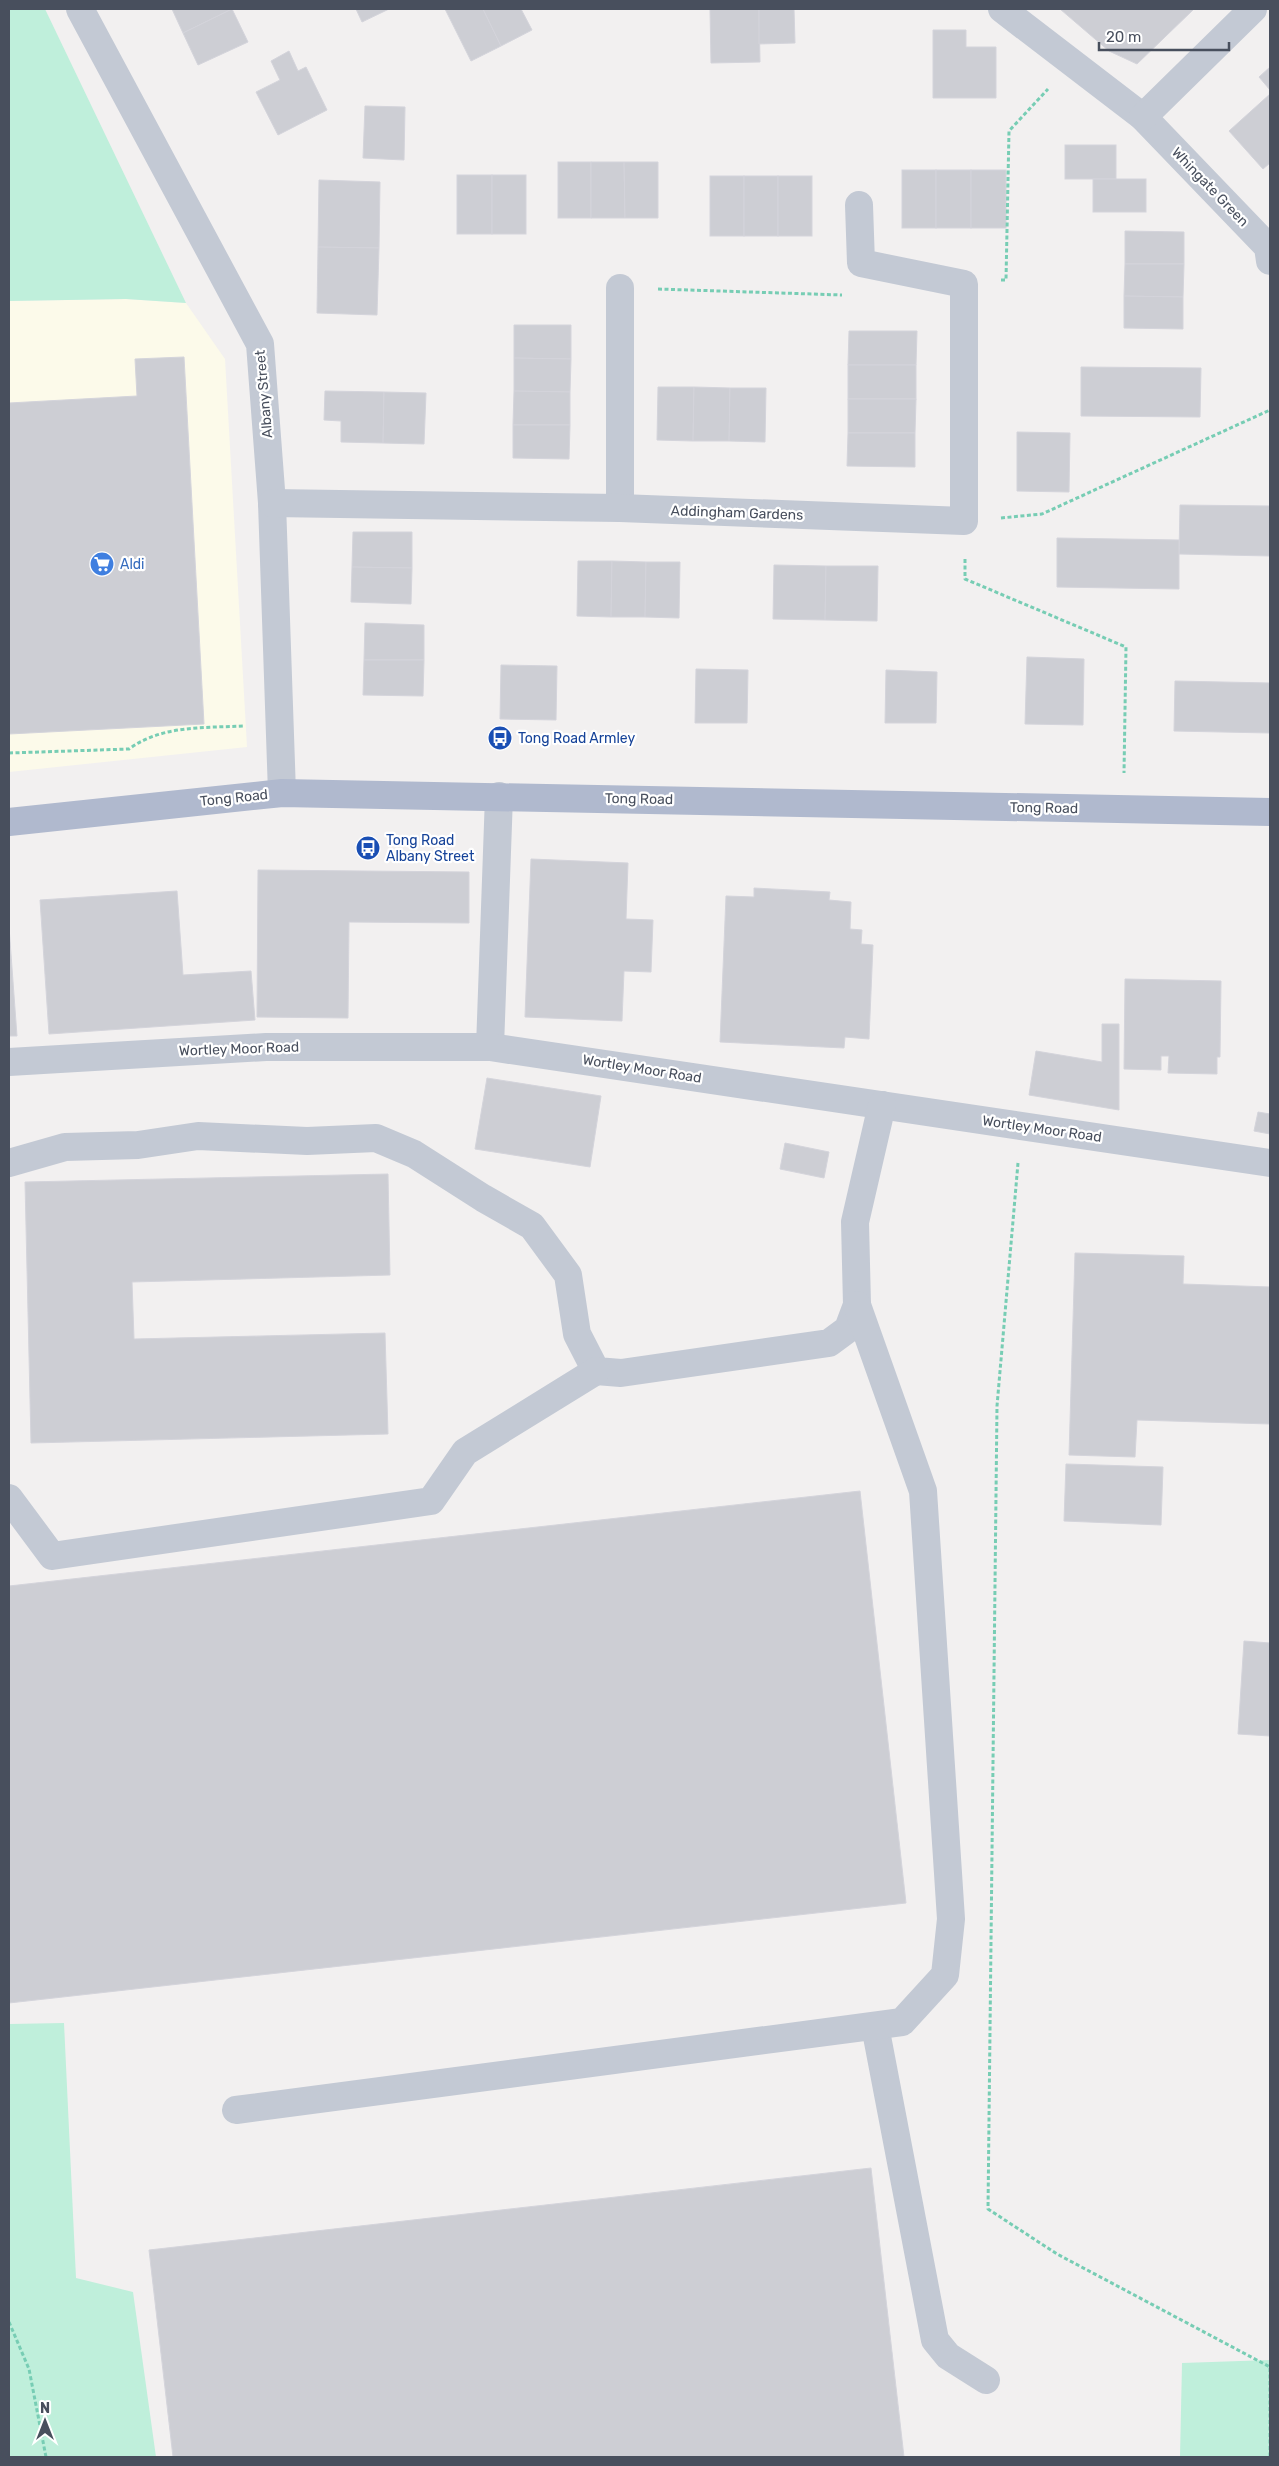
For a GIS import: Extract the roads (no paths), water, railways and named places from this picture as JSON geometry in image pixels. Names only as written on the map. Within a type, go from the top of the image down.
[{"type":"main road","name":"Tong Road","points":[[9,822],[282,793],[1270,812]]},
{"type":"street","name":"Albany Street","points":[[80,9],[260,344],[272,503],[282,793]]},
{"type":"street","name":"Whingate Green","points":[[1002,9],[1143,117],[1268,247],[1270,261]]},
{"type":"street","points":[[1143,117],[1253,9]]},
{"type":"street","name":"Addingham Gardens","points":[[272,503],[620,508],[964,522],[964,284],[861,262],[859,205]]},
{"type":"street","points":[[620,288],[620,508]]},
{"type":"street","points":[[490,1046],[499,796]]},
{"type":"street","name":"Wortley Moor Road","points":[[9,1062],[266,1046],[490,1046],[1270,1163]]},
{"type":"street","points":[[236,2110],[902,2022],[945,1975],[951,1920],[923,1491],[857,1305],[855,1222],[882,1105]]},
{"type":"street","points":[[9,1163],[65,1147],[138,1145],[198,1136],[307,1140],[376,1138],[414,1154],[483,1198],[532,1226],[568,1275],[576,1334],[596,1371]]},
{"type":"street","points":[[9,1498],[52,1556],[431,1502],[465,1452],[596,1371],[622,1373],[829,1343],[848,1329],[857,1305]]},
{"type":"street","points":[[875,2026],[934,2340],[948,2356],[986,2380]]},
{"type":"place","name":"Aldi","points":[[102,564]]},
{"type":"place","name":"Tong Road Armley","points":[[500,738]]},
{"type":"place","name":"Tong Road Albany Street","points":[[368,848]]}]
